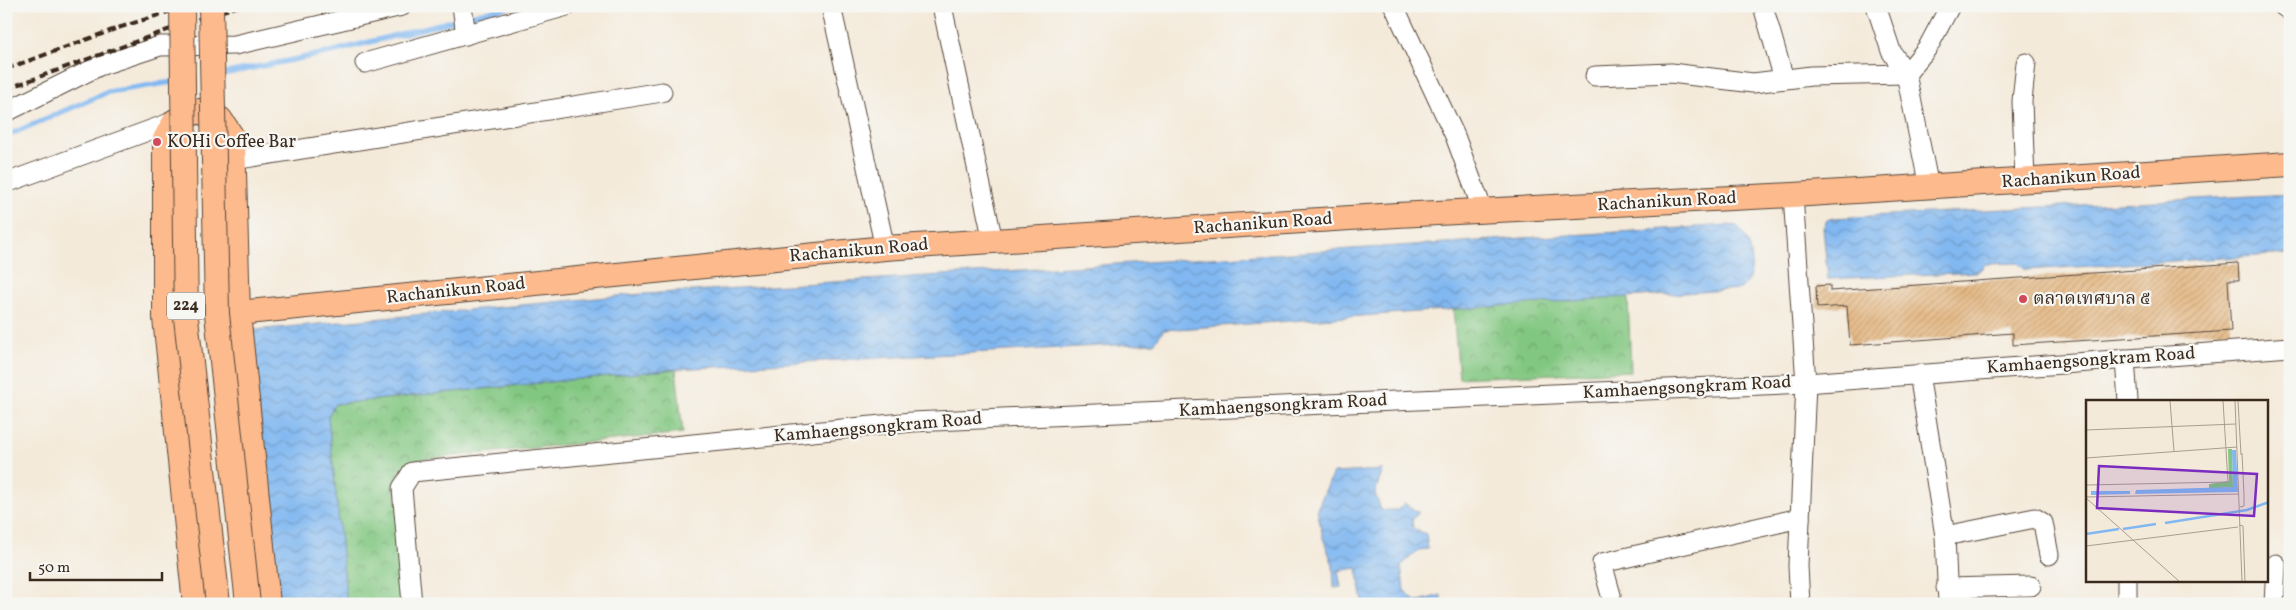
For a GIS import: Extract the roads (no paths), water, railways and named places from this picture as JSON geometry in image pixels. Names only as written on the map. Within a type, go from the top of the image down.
[{"type":"main road","name":"224","points":[[182,6],[186,318],[218,604]]},
{"type":"main road","points":[[211,6],[217,314],[248,604]]},
{"type":"main road","points":[[195,604],[166,318],[165,139],[175,121],[198,111],[220,119],[233,138],[238,313],[268,604]]},
{"type":"main road","name":"Rachanikun Road","points":[[238,313],[885,248],[2290,164]]},
{"type":"street","points":[[6,112],[99,66],[160,46],[236,45],[402,6]]},
{"type":"street","points":[[462,6],[465,31]]},
{"type":"street","points":[[365,63],[465,31],[567,6]]},
{"type":"street","points":[[831,6],[885,248]]},
{"type":"street","points":[[942,6],[993,241]]},
{"type":"street","points":[[1394,6],[1455,136],[1483,211]]},
{"type":"street","points":[[1763,6],[1784,79]]},
{"type":"street","points":[[1876,6],[1891,51],[1906,74],[1928,187]]},
{"type":"street","points":[[1595,76],[1671,73],[1753,83],[1811,76],[1906,74],[1928,47],[1950,6]]},
{"type":"street","points":[[2282,6],[2290,11]]},
{"type":"street","points":[[2025,181],[2022,101],[2026,63]]},
{"type":"street","points":[[233,160],[662,92]]},
{"type":"street","points":[[6,183],[175,121]]},
{"type":"street","points":[[1793,195],[1806,383],[1798,566],[1800,604]]},
{"type":"street","name":"Kamhaengsongkram Road","points":[[412,604],[402,488],[412,472],[912,422],[1806,383],[2290,347]]},
{"type":"street","points":[[2125,359],[2128,400]]},
{"type":"street","points":[[1920,374],[1930,454],[1945,536],[1947,595],[2031,586]]},
{"type":"street","points":[[1612,595],[1602,563],[1800,518]]},
{"type":"street","points":[[1945,536],[2035,518],[2043,523],[2049,555]]},
{"type":"street","points":[[2274,604],[2276,564]]},
{"type":"street","points":[[2127,582],[2127,604]]},
{"type":"water","points":[[2290,194],[2290,254],[2025,270],[2018,263],[1986,264],[1978,272],[1828,279],[1823,228],[1827,220],[1833,218]]},
{"type":"water","points":[[1728,225],[1737,226],[1743,232],[1752,258],[1750,276],[1740,289],[1164,330],[1154,343],[676,369],[335,404],[328,416],[347,604],[278,604],[251,336],[255,330],[629,295]]},
{"type":"water","points":[[1383,470],[1375,493],[1381,510],[1398,510],[1404,503],[1419,513],[1412,519],[1413,529],[1426,534],[1428,549],[1418,550],[1401,566],[1404,590],[1416,602],[1441,595],[1441,604],[1349,604],[1363,602],[1357,568],[1338,571],[1341,587],[1334,588],[1333,565],[1323,538],[1317,509],[1333,473]]},
{"type":"waterway","points":[[218,75],[331,52],[510,6]]},
{"type":"waterway","points":[[6,136],[108,92],[179,81]]},
{"type":"railway","points":[[6,69],[118,28],[187,6]]},
{"type":"railway","points":[[6,89],[195,20],[239,6]]},
{"type":"place","name":"KOHi Coffee Bar","points":[[157,142]]},
{"type":"place","name":"ตลาดเทศบาล ๕","points":[[2023,299]]}]
